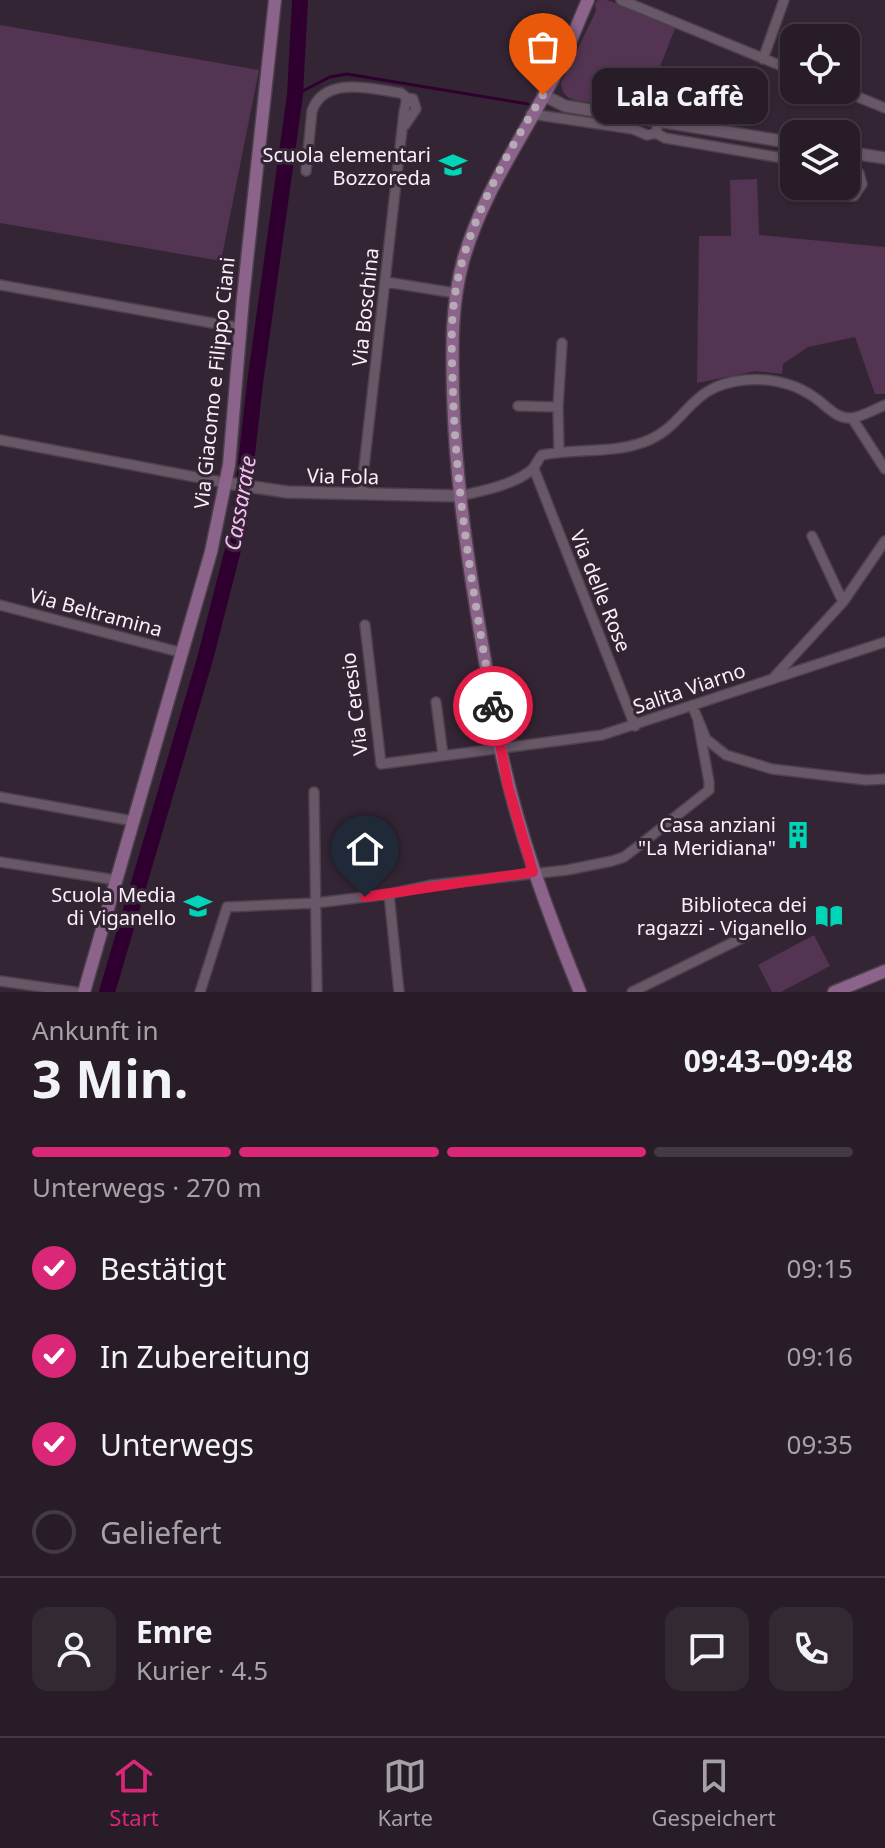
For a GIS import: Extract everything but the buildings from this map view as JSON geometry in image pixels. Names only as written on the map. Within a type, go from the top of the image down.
[{"type":"main road","name":"Via Giacomo e Filippo Ciani","points":[[84,992],[230,483],[240,328],[275,0]]},
{"type":"main road","points":[[580,992],[533,872],[500,747],[460,496],[452,338],[455,293],[485,200],[560,66],[588,0]]},
{"type":"main road","points":[[834,992],[885,971]]},
{"type":"street","points":[[621,0],[780,66]]},
{"type":"street","points":[[763,59],[784,0]]},
{"type":"street","name":"Via Boschina","points":[[306,171],[312,111],[315,102],[327,91],[350,86],[401,93],[416,103],[416,109],[405,125],[361,494]]},
{"type":"street","points":[[543,95],[565,106],[657,127],[780,141]]},
{"type":"street","points":[[860,98],[885,108]]},
{"type":"street","points":[[531,114],[633,129],[647,135],[657,127]]},
{"type":"street","points":[[657,127],[665,138],[780,158]]},
{"type":"street","points":[[860,154],[885,158]]},
{"type":"street","points":[[386,282],[455,293]]},
{"type":"street","points":[[0,285],[240,328]]},
{"type":"street","points":[[559,452],[562,343]]},
{"type":"street","points":[[460,496],[503,483],[534,469],[542,455],[619,449],[643,443],[667,430],[701,394],[713,387],[740,380],[780,382],[813,396],[842,417],[852,418],[885,405]]},
{"type":"street","points":[[518,406],[558,407]]},
{"type":"street","points":[[852,418],[885,469]]},
{"type":"street","points":[[0,440],[230,483]]},
{"type":"street","name":"Via delle Rose","points":[[534,469],[635,726]]},
{"type":"street","name":"Via Fola","points":[[230,483],[287,492],[460,496]]},
{"type":"street","points":[[812,536],[843,602]]},
{"type":"street","points":[[773,678],[843,602],[885,541]]},
{"type":"street","name":"Via Beltramina","points":[[0,605],[183,653]]},
{"type":"street","name":"Via Ceresio","points":[[365,625],[381,764],[500,747]]},
{"type":"street","name":"Salita Viarno","points":[[500,747],[587,738],[635,726],[885,642]]},
{"type":"street","points":[[436,702],[443,755]]},
{"type":"street","points":[[692,705],[706,739],[726,755],[772,769],[866,780],[885,779]]},
{"type":"street","points":[[200,992],[227,907],[316,903],[389,894],[431,885],[596,865],[624,857],[704,796],[710,787],[698,721]]},
{"type":"street","points":[[314,792],[317,992]]},
{"type":"street","points":[[0,797],[133,821]]},
{"type":"street","points":[[0,862],[116,880]]},
{"type":"street","points":[[389,894],[399,992]]},
{"type":"street","points":[[632,992],[746,936]]},
{"type":"street","points":[[0,981],[76,992]]},
{"type":"shaded area","points":[[598,0],[607,0],[676,26],[643,110],[574,100],[562,89],[561,83],[596,11]]},
{"type":"shaded area","points":[[0,25],[259,70],[221,261],[0,223]]},
{"type":"shaded area","points":[[757,179],[759,235],[885,247],[885,394],[875,394],[855,337],[808,347],[783,364],[782,374],[756,371],[697,383],[699,236],[731,236],[730,180]]},
{"type":"shaded area","points":[[814,935],[830,966],[781,992],[772,992],[758,965]]},
{"type":"waterway","name":"Cassarate","points":[[107,992],[205,659],[239,526],[255,383],[295,95],[300,0]]},
{"type":"waterway","points":[[295,95],[330,77],[347,74],[528,104]]},
{"type":"way so far","points":[[493,706],[456,463],[452,338],[455,293],[485,200],[543,95]]},
{"type":"place","name":"Lala Caffè","points":[[543,95]]},
{"type":"place","name":"Scuola elementari Bozzoreda","points":[[453,165]]},
{"type":"place","name":"Casa anziani \"La Meridiana\"","points":[[798,835]]},
{"type":"place","name":"Scuola Media di Viganello","points":[[198,906]]},
{"type":"place","name":"Biblioteca dei ragazzi - Viganello","points":[[829,916]]},
{"type":"route","points":[[365,897],[533,872],[508,786],[493,706]]}]
